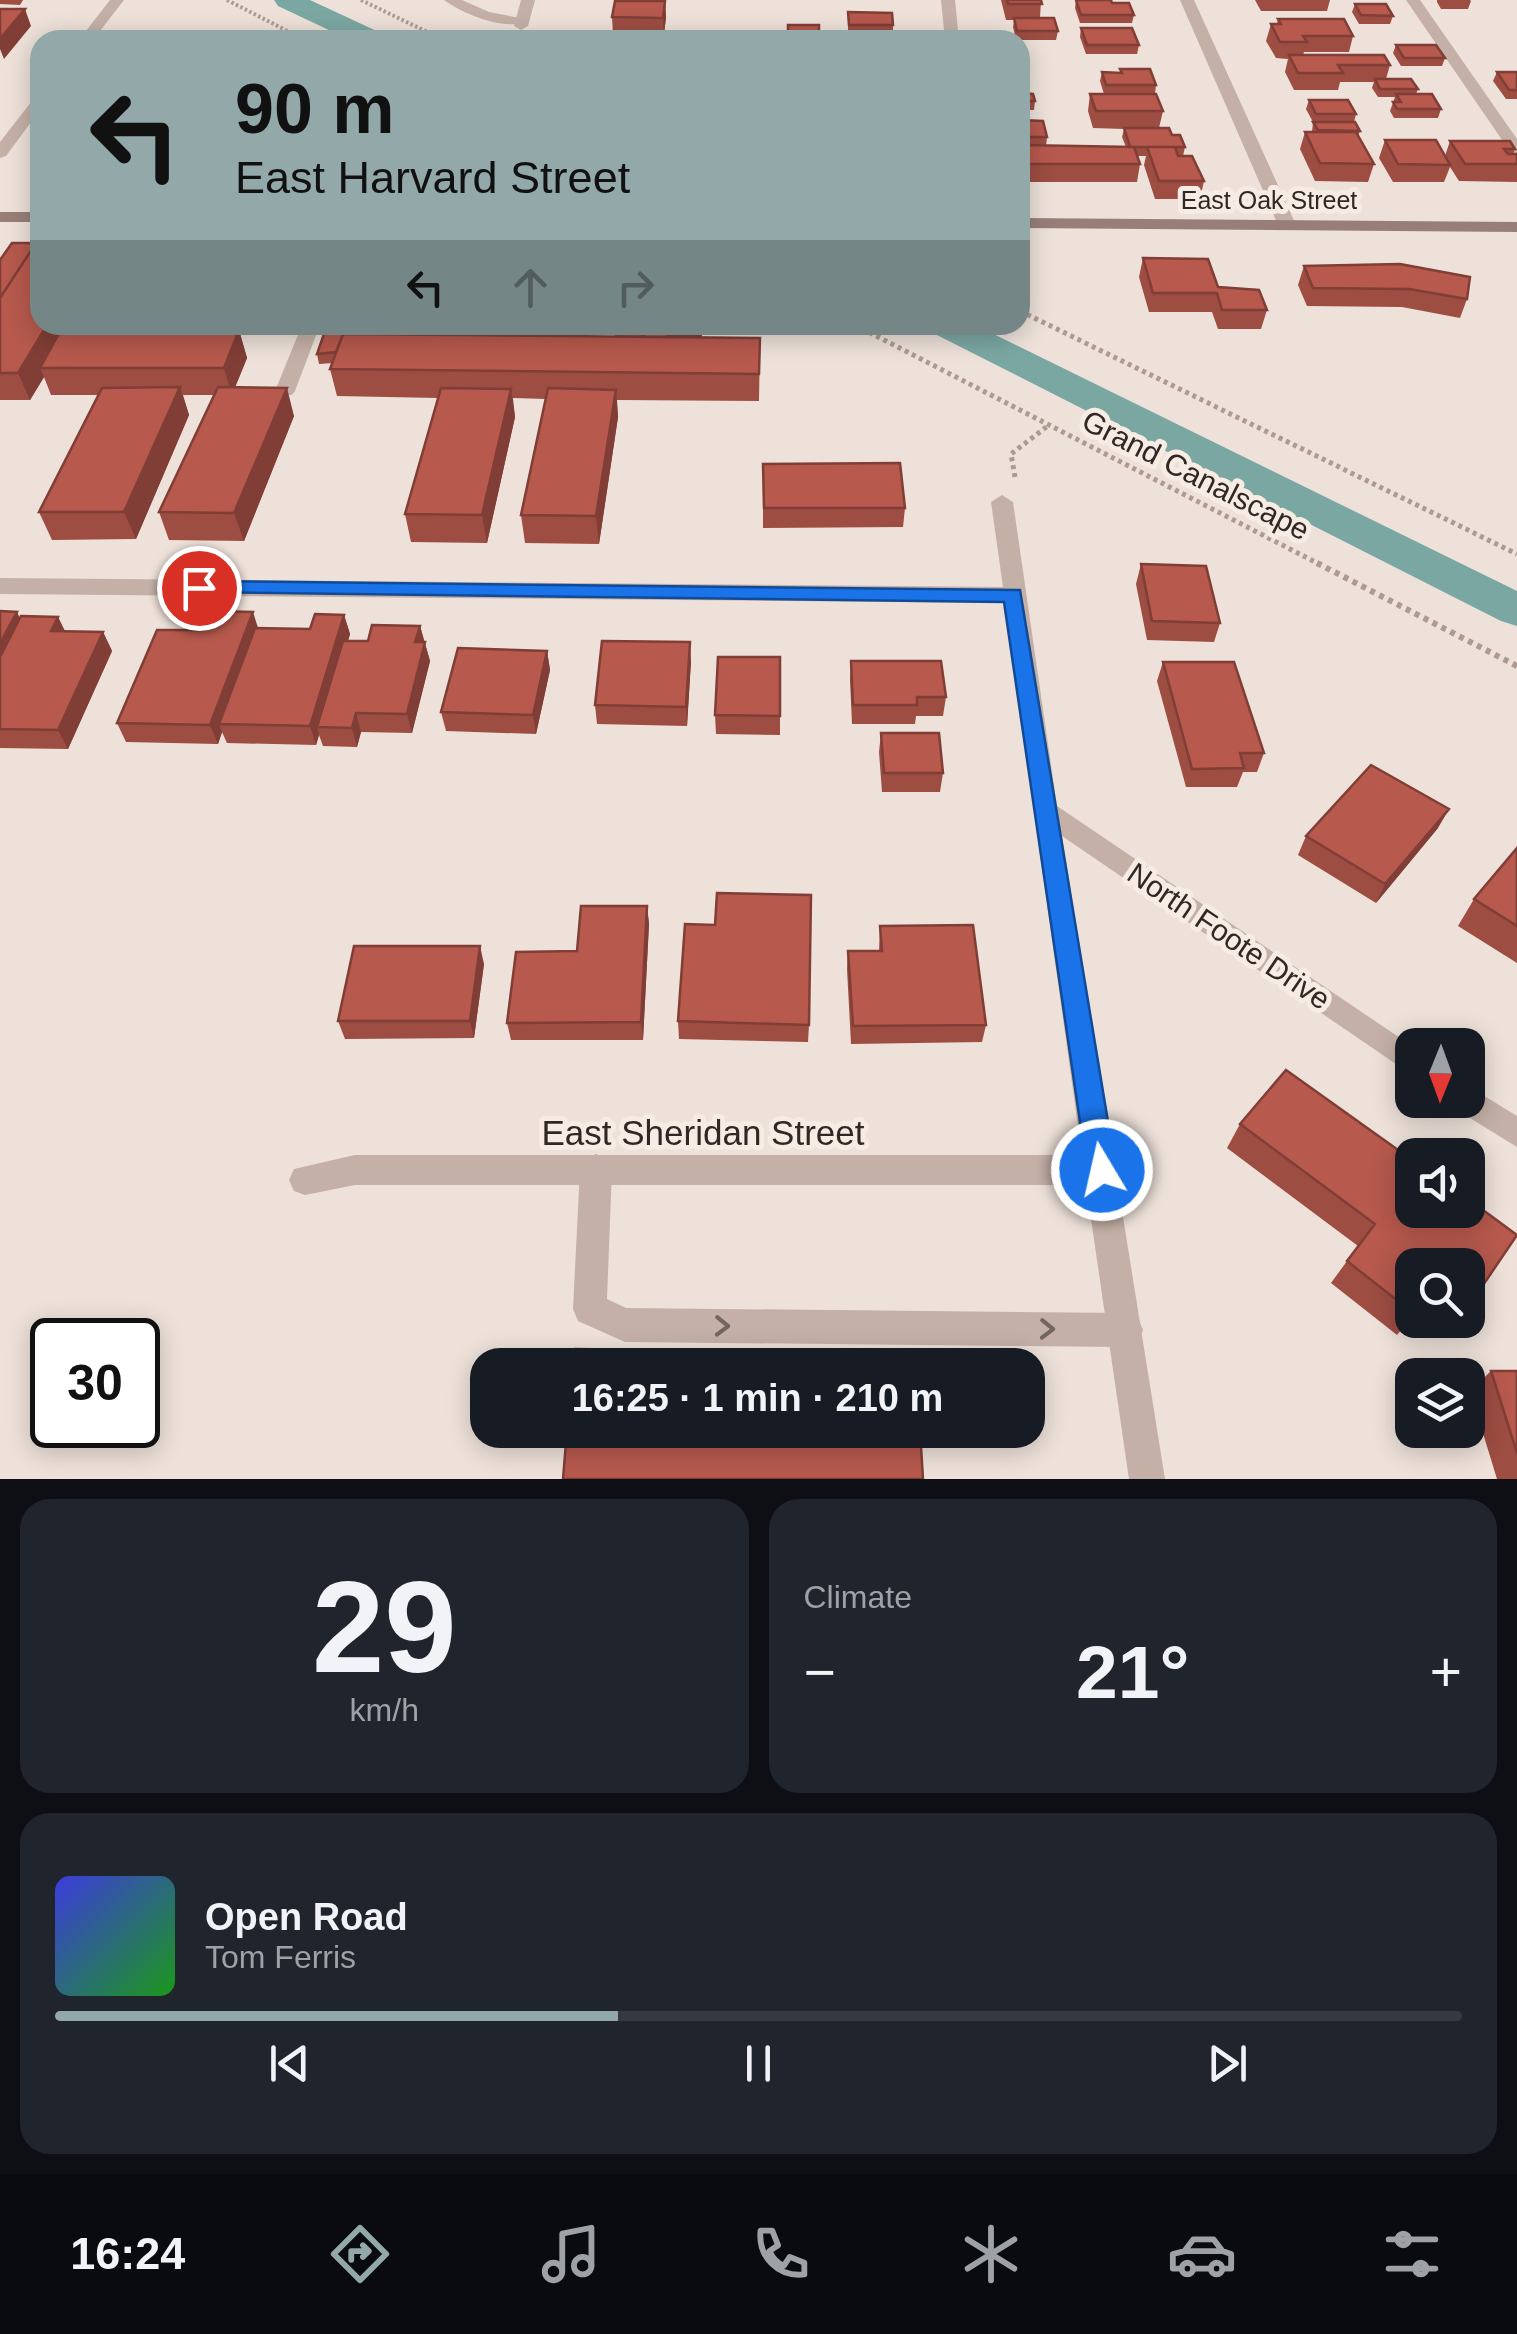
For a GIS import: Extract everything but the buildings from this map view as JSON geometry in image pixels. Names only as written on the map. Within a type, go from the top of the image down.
[{"type":"street","points":[[94,30],[117,0]]},
{"type":"street","points":[[452,0],[486,16],[522,23],[528,0]]},
{"type":"street","points":[[948,0],[951,30]]},
{"type":"street","points":[[1187,0],[1287,225]]},
{"type":"street","points":[[1413,0],[1517,150]]},
{"type":"street","points":[[0,153],[30,113]]},
{"type":"street","points":[[0,217],[30,218]]},
{"type":"street","name":"East Oak Street","points":[[1030,223],[1517,227]]},
{"type":"street","points":[[285,390],[307,335]]},
{"type":"street","points":[[1002,502],[1147,1479]]},
{"type":"street","points":[[0,586],[1013,595]]},
{"type":"street","name":"North Foote Drive","points":[[1045,811],[1395,1050]]},
{"type":"street","points":[[1485,1112],[1517,1134]]},
{"type":"street","points":[[596,1168],[590,1309],[625,1325],[1126,1330]]},
{"type":"street","name":"East Sheridan Street","points":[[305,1180],[356,1170],[1102,1170]]},
{"type":"path","points":[[228,0],[286,30]]},
{"type":"path","points":[[361,0],[423,30]]},
{"type":"path","points":[[1030,316],[1517,554]]},
{"type":"path","name":"Grand Canalscape","points":[[874,335],[1517,666]]},
{"type":"path","points":[[1017,448],[1048,425]]},
{"type":"waterway","points":[[288,0],[352,30]]},
{"type":"waterway","points":[[966,335],[1517,610]]},
{"type":"route","points":[[199,588],[1013,595],[1102,1170]]}]
